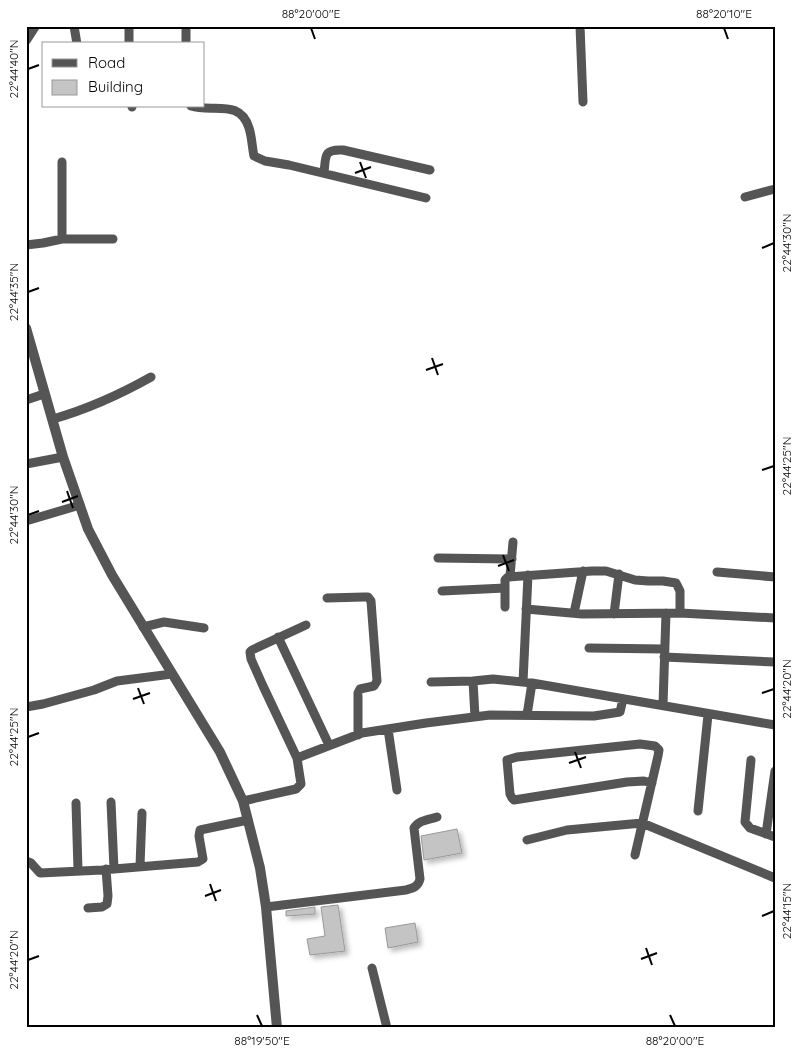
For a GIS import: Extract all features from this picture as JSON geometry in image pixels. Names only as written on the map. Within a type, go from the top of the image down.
[{"type":"street","points":[[26,40],[35,26]]},
{"type":"street","points":[[74,26],[77,42]]},
{"type":"street","points":[[128,26],[129,42]]},
{"type":"street","points":[[186,26],[186,42]]},
{"type":"street","points":[[580,26],[583,102]]},
{"type":"street","points":[[196,108],[231,109],[241,114],[249,128],[254,156],[265,161],[324,173],[426,198]]},
{"type":"street","points":[[324,173],[326,154],[332,149],[430,170]]},
{"type":"street","points":[[62,162],[62,239]]},
{"type":"street","points":[[745,197],[775,189]]},
{"type":"street","points":[[26,245],[43,244],[62,239],[113,239]]},
{"type":"street","points":[[26,328],[63,457],[88,529],[142,627],[220,752],[243,801],[260,868],[266,907],[277,1028]]},
{"type":"street","points":[[53,419],[102,403],[152,377]]},
{"type":"street","points":[[26,400],[44,394]]},
{"type":"street","points":[[26,464],[63,457]]},
{"type":"street","points":[[26,521],[80,505]]},
{"type":"street","points":[[510,576],[513,542]]},
{"type":"street","points":[[438,558],[512,559]]},
{"type":"street","points":[[574,613],[583,571]]},
{"type":"street","points":[[505,607],[505,580],[510,576],[606,571],[635,580],[676,583],[680,591],[680,613]]},
{"type":"street","points":[[717,572],[775,577]]},
{"type":"street","points":[[614,614],[619,574]]},
{"type":"street","points":[[527,715],[526,609],[528,575]]},
{"type":"street","points":[[442,591],[505,588]]},
{"type":"street","points":[[327,598],[368,597],[370,601],[377,681],[374,686],[360,688],[358,693],[358,734]]},
{"type":"street","points":[[526,609],[574,613],[680,613],[775,618]]},
{"type":"street","points":[[663,705],[666,613]]},
{"type":"street","points":[[142,627],[164,622],[204,628]]},
{"type":"street","points":[[243,801],[299,788],[301,784],[297,758],[250,655],[252,650],[306,625]]},
{"type":"street","points":[[278,637],[329,745]]},
{"type":"street","points":[[589,648],[775,662]]},
{"type":"street","points":[[26,707],[94,690],[116,681],[172,674]]},
{"type":"street","points":[[431,682],[493,679],[527,683],[663,705],[708,715],[775,726]]},
{"type":"street","points":[[473,681],[475,716]]},
{"type":"street","points":[[297,758],[358,734],[475,716],[585,716],[618,713],[623,699]]},
{"type":"street","points":[[698,811],[708,715]]},
{"type":"street","points":[[388,729],[397,790]]},
{"type":"street","points":[[635,855],[652,783],[659,750],[655,746],[650,744],[633,744],[517,757],[510,758],[507,763],[510,794],[514,800],[627,782],[652,783]]},
{"type":"street","points":[[751,760],[745,822],[750,828],[771,836],[775,771]]},
{"type":"street","points":[[88,908],[102,907],[107,904],[110,869],[111,802]]},
{"type":"street","points":[[76,803],[78,870]]},
{"type":"street","points":[[140,866],[142,813]]},
{"type":"street","points":[[266,907],[414,888],[420,879],[414,828],[420,822],[437,817]]},
{"type":"street","points":[[26,861],[31,862],[40,872],[198,862],[203,859],[199,836],[200,830],[248,820]]},
{"type":"street","points":[[527,840],[567,830],[642,823],[775,878]]},
{"type":"street","points":[[372,968],[388,1028]]},
{"type":"building","points":[[457,829],[462,853],[424,860],[421,836]]},
{"type":"building","points":[[338,905],[345,951],[310,955],[307,939],[325,936],[321,907]]},
{"type":"building","points":[[315,907],[315,914],[286,916],[286,911]]},
{"type":"building","points":[[415,923],[418,942],[388,948],[385,928]]}]
